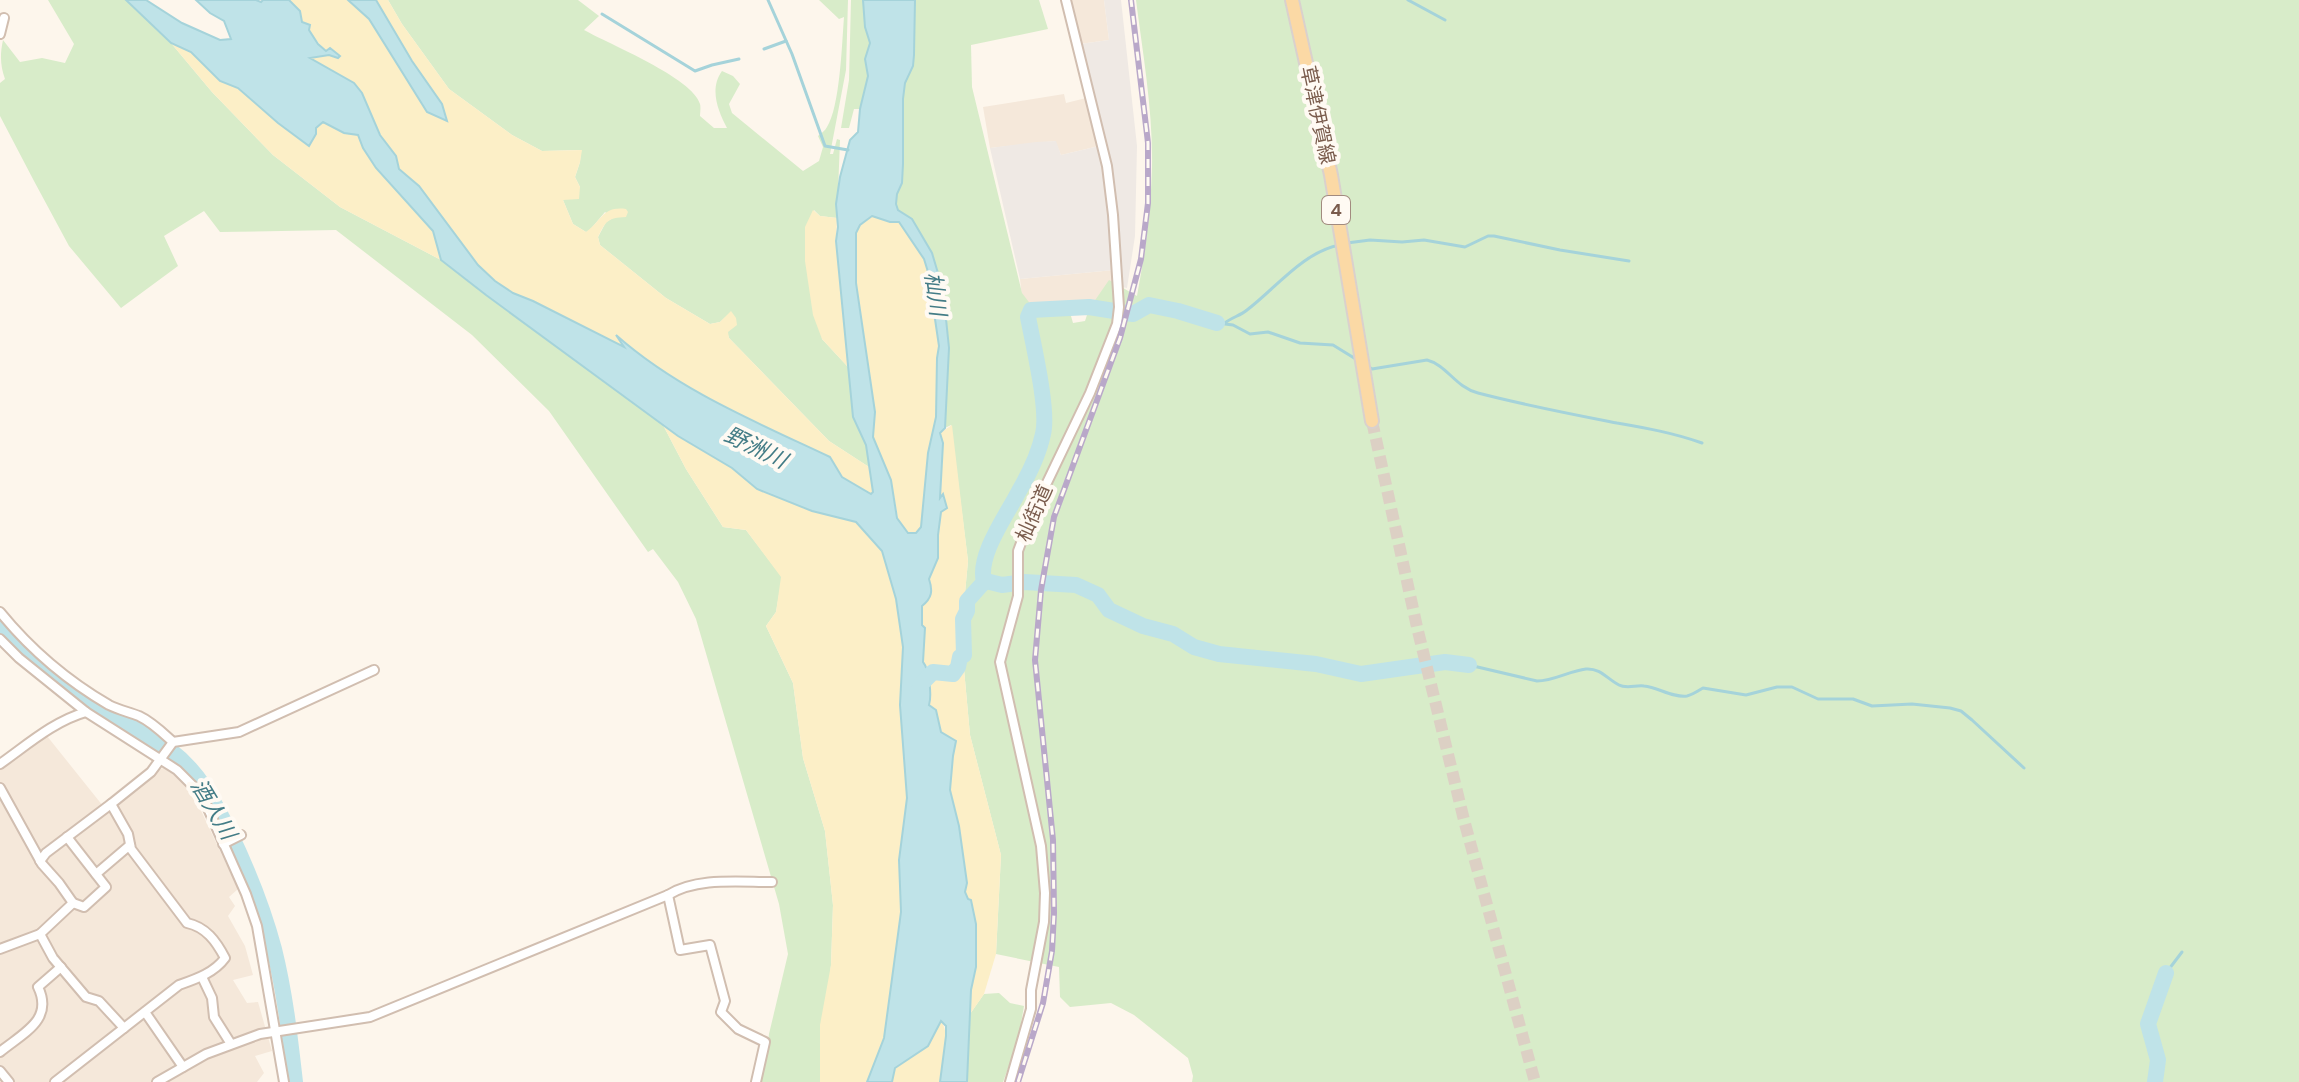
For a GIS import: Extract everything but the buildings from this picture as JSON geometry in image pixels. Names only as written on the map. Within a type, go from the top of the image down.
[{"type":"main road","name":"草津伊賀線","points":[[1292,0],[1331,175],[1372,421]]},
{"type":"street","name":"杣街道","points":[[1010,1082],[1031,1009],[1031,990],[1044,922],[1045,893],[1041,846],[1000,662],[1018,596],[1018,551],[1031,516],[1090,393],[1117,324],[1119,307],[1107,166],[1066,0]]},
{"type":"street","points":[[0,34],[4,18]]},
{"type":"street","points":[[0,612],[36,652],[61,673],[112,706],[140,716],[173,742]]},
{"type":"street","points":[[0,639],[86,712],[177,770],[202,795],[257,926],[284,1082]]},
{"type":"street","points":[[40,861],[46,853],[151,772],[173,742],[239,732],[374,670]]},
{"type":"street","points":[[0,764],[57,724],[86,712]]},
{"type":"street","points":[[0,788],[40,861],[73,903],[84,907],[106,887],[67,837]]},
{"type":"street","points":[[55,1082],[179,985],[202,977],[225,958],[206,931],[187,923],[131,849],[128,834],[111,804]]},
{"type":"street","points":[[223,844],[241,835]]},
{"type":"street","points":[[96,874],[130,845]]},
{"type":"street","points":[[157,1082],[206,1054],[276,1030],[370,1017],[668,895],[681,886],[772,882]]},
{"type":"street","points":[[668,895],[680,950],[710,945],[725,1001],[721,1012],[738,1029],[765,1042],[756,1082]]},
{"type":"street","points":[[0,949],[40,934],[73,903]]},
{"type":"street","points":[[40,934],[53,958],[86,997],[99,1001],[124,1028]]},
{"type":"street","points":[[0,1052],[39,1019],[44,1010],[38,987],[61,967]]},
{"type":"street","points":[[202,977],[212,998],[214,1017],[231,1044]]},
{"type":"street","points":[[145,1012],[183,1067]]},
{"type":"shaded area","points":[[1069,0],[1104,0],[1109,40],[1080,44]]},
{"type":"shaded area","points":[[1104,0],[1121,0],[1137,146],[1135,236],[1127,288],[1122,287],[1110,164],[1080,44],[1109,40]]},
{"type":"shaded area","points":[[1064,94],[1066,103],[1086,98],[1099,146],[1061,155],[1055,141],[990,148],[983,107]]},
{"type":"shaded area","points":[[1056,141],[1061,155],[1099,146],[1110,211],[1114,270],[1020,279],[990,148]]},
{"type":"shaded area","points":[[1114,270],[1116,302],[1024,316],[1020,279]]},
{"type":"shaded area","points":[[47,736],[107,811],[163,768],[183,781],[196,800],[238,889],[229,897],[235,906],[228,916],[245,946],[253,975],[233,980],[247,1003],[258,1002],[272,1051],[255,1056],[264,1073],[257,1082],[0,1082],[0,769]]},
{"type":"green space","points":[[48,0],[126,0],[171,43],[212,92],[273,155],[340,207],[441,260],[663,425],[686,469],[723,527],[746,530],[782,577],[776,612],[766,626],[793,683],[803,758],[825,831],[833,905],[831,965],[820,1082],[758,1082],[766,1059],[788,954],[779,904],[696,619],[678,582],[653,549],[648,552],[549,411],[472,335],[336,230],[220,232],[204,211],[164,236],[178,266],[121,308],[69,246],[0,116],[0,83],[5,79],[1,60],[3,40],[20,62],[42,58],[65,63],[74,44]]},
{"type":"green space","points":[[388,0],[578,0],[599,16],[584,30],[649,62],[682,83],[700,104],[700,116],[714,128],[727,128],[716,100],[718,78],[722,71],[733,76],[740,84],[729,104],[732,113],[803,171],[819,161],[823,147],[818,136],[826,128],[835,105],[841,58],[844,17],[839,19],[819,0],[848,0],[846,70],[830,154],[833,154],[837,139],[840,140],[837,218],[820,216],[814,210],[822,339],[848,367],[853,417],[866,445],[869,467],[829,441],[729,338],[727,332],[731,312],[720,322],[710,324],[666,298],[600,245],[598,237],[606,222],[613,218],[605,212],[589,231],[573,224],[563,200],[580,187],[575,177],[581,150],[542,151],[512,135],[449,89]]},
{"type":"green space","points":[[851,0],[863,0],[870,43],[865,59],[868,76],[860,109],[854,109],[849,128],[841,128],[849,80]]},
{"type":"green space","points":[[915,0],[1039,0],[1048,29],[971,45],[972,87],[1022,293],[1038,314],[1069,309],[1073,323],[1085,321],[1089,309],[1109,280],[1137,296],[1147,231],[1152,146],[1136,0],[2299,0],[2299,1082],[1192,1082],[1188,1058],[1134,1015],[1111,1003],[1070,1007],[1060,997],[1059,967],[996,954],[1001,855],[970,735],[961,636],[968,561],[951,425],[945,428],[949,348],[943,290],[912,219],[898,210],[896,204],[902,183],[905,82],[913,66]]},
{"type":"green space","points":[[999,993],[1010,1003],[1024,1006],[1018,1041],[1003,1082],[967,1082],[970,1014],[984,994]]},
{"type":"sand","points":[[289,0],[348,0],[369,19],[427,112],[446,121],[442,104],[376,0],[388,0],[449,89],[512,135],[542,151],[582,150],[575,177],[580,187],[579,199],[563,200],[573,224],[586,232],[607,212],[626,209],[626,217],[605,224],[598,237],[600,245],[666,298],[710,324],[720,322],[731,311],[737,325],[728,332],[729,338],[829,441],[869,467],[872,494],[842,477],[830,457],[695,391],[621,339],[626,348],[513,293],[495,281],[478,265],[419,186],[399,169],[396,156],[380,135],[362,93],[353,83],[309,58],[329,55],[301,22],[300,11]]},
{"type":"sand","points":[[171,43],[191,52],[220,81],[238,88],[308,146],[316,134],[316,128],[323,122],[344,133],[358,135],[363,148],[433,231],[441,260],[340,207],[273,155],[212,92]]},
{"type":"sand","points":[[813,210],[820,216],[837,218],[836,241],[848,367],[822,339],[813,315],[805,261],[805,227]]},
{"type":"sand","points":[[872,216],[899,222],[924,259],[939,346],[936,417],[928,453],[921,527],[916,533],[908,534],[898,518],[891,480],[873,437],[875,412],[856,283],[856,233],[860,225]]},
{"type":"sand","points":[[663,425],[732,468],[757,489],[812,511],[856,522],[882,551],[896,600],[903,647],[900,705],[907,798],[899,860],[901,912],[884,1038],[867,1082],[820,1082],[820,1025],[831,965],[833,905],[825,831],[803,758],[793,683],[766,626],[776,612],[781,577],[746,530],[723,527],[686,469]]},
{"type":"sand","points":[[952,425],[968,561],[961,636],[970,735],[1001,855],[996,954],[984,994],[970,1014],[976,967],[959,826],[950,790],[956,741],[941,732],[936,710],[928,705],[928,667],[923,662],[925,628],[922,625],[922,606],[938,558],[943,443],[940,433]]},
{"type":"sand","points":[[940,1020],[946,1040],[940,1082],[892,1082],[894,1068],[928,1046]]},
{"type":"water","points":[[126,0],[146,0],[182,23],[220,40],[231,39],[224,21],[196,0],[289,0],[300,11],[302,22],[310,25],[309,30],[318,44],[340,56],[310,58],[354,83],[362,93],[380,135],[396,156],[399,169],[419,186],[478,265],[495,281],[513,293],[624,347],[616,335],[691,389],[830,457],[842,477],[871,494],[866,445],[853,417],[836,241],[836,204],[850,140],[858,132],[868,76],[865,59],[870,43],[863,0],[915,0],[913,66],[905,83],[903,99],[902,183],[896,204],[898,210],[912,219],[932,253],[943,290],[949,348],[945,428],[940,433],[943,443],[940,498],[943,494],[947,508],[941,512],[938,558],[929,579],[931,594],[922,606],[922,625],[925,628],[923,662],[929,682],[929,705],[936,710],[941,732],[956,741],[950,790],[959,826],[967,883],[965,892],[971,900],[976,924],[976,967],[971,990],[967,1082],[940,1082],[946,1036],[946,1026],[941,1021],[928,1046],[895,1068],[892,1082],[867,1082],[884,1038],[901,912],[899,860],[907,798],[900,705],[903,647],[896,599],[882,551],[856,522],[812,511],[757,489],[732,468],[678,436],[441,260],[433,231],[376,168],[358,135],[344,133],[323,122],[316,128],[309,146],[238,88],[220,81],[191,52],[171,43]],"holes":[[[872,216],[899,222],[924,259],[939,346],[936,417],[928,453],[921,527],[916,533],[908,533],[897,518],[891,480],[873,437],[875,412],[856,283],[856,233],[860,225]]]},
{"type":"water","points":[[348,0],[376,0],[442,104],[447,121],[427,112],[369,19]]},
{"type":"waterway","points":[[768,0],[792,54],[825,146],[848,150]]},
{"type":"waterway","points":[[1408,0],[1445,20]]},
{"type":"waterway","points":[[602,14],[695,71],[739,59]]},
{"type":"waterway","points":[[764,49],[786,41]]},
{"type":"waterway","points":[[1347,243],[1424,240],[1465,247],[1494,236],[1629,261]]},
{"type":"waterway","points":[[1225,323],[1247,310],[1301,263],[1339,245]]},
{"type":"waterway","points":[[917,694],[922,683],[933,672],[953,674],[960,657],[964,655],[963,619],[967,601],[984,582],[983,571],[989,548],[1030,471],[1041,441],[1044,409],[1028,317],[1031,310],[1089,307],[1133,314],[1149,305],[1217,323]]},
{"type":"waterway","points":[[1217,323],[1233,325],[1250,334],[1268,332],[1300,343],[1333,345],[1359,361]]},
{"type":"waterway","points":[[1369,367],[1427,360],[1478,393],[1660,431],[1702,443]]},
{"type":"waterway","points":[[984,582],[1002,585],[1024,582],[1076,585],[1098,595],[1109,610],[1143,626],[1173,634],[1194,647],[1219,654],[1316,664],[1361,674],[1445,662],[1469,665]]},
{"type":"waterway","name":"酒人川","points":[[0,624],[17,645],[58,679],[171,751],[204,787],[242,858],[270,934],[284,999],[295,1082]]},
{"type":"waterway","points":[[1469,665],[1537,681],[1591,669],[1622,686],[1649,687],[1681,696],[1691,695],[1703,688],[1746,695],[1777,687],[1792,687],[1818,699],[1853,699],[1872,706],[1912,704],[1950,708],[1961,711],[2024,768]]},
{"type":"waterway","points":[[2166,973],[2182,952]]},
{"type":"waterway","points":[[2155,1082],[2158,1060],[2148,1024],[2166,973]]},
{"type":"tunnel","points":[[1372,421],[1417,627],[1464,820],[1535,1082]]},
{"type":"railway","points":[[1018,1082],[1043,1003],[1052,951],[1054,913],[1053,840],[1035,660],[1041,590],[1054,517],[1120,338],[1141,259],[1148,203],[1148,143],[1131,0]]},
{"type":"water label","name":"杣川","points":[[936,294]]},
{"type":"water label","name":"野洲川","points":[[756,447]]}]
